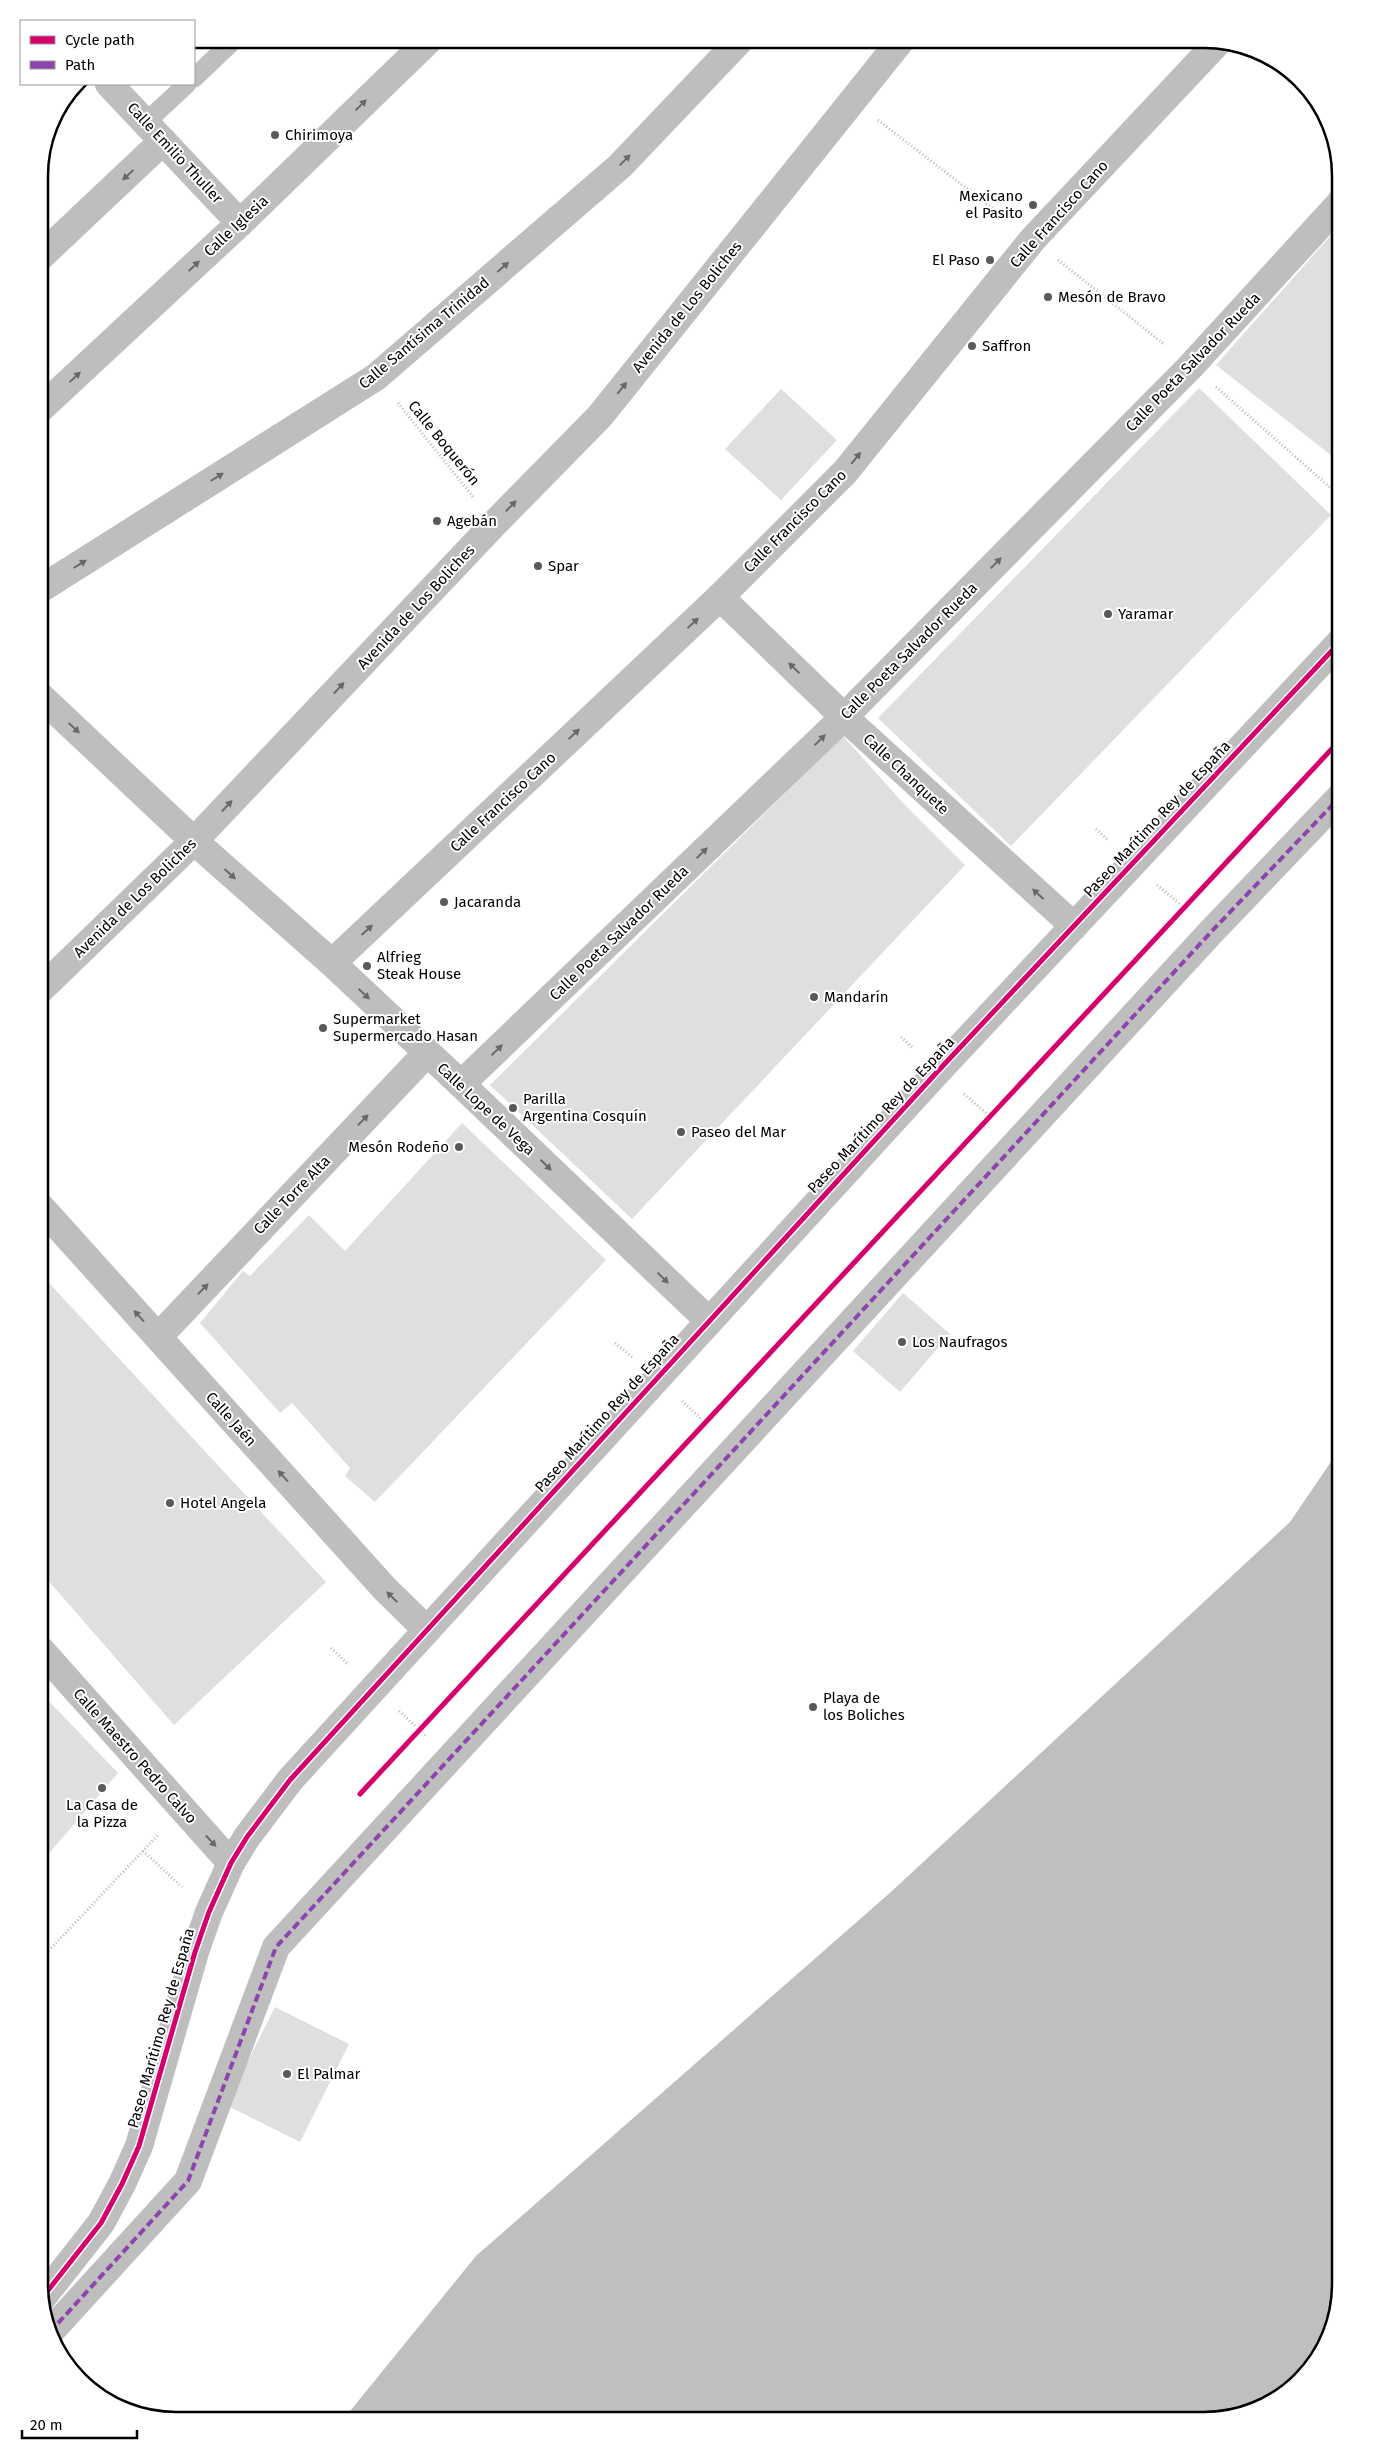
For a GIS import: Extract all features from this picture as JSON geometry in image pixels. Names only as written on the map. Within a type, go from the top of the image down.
[{"type":"street","name":"Calle Iglesia","points":[[48,402],[240,223],[421,48]]},
{"type":"street","name":"Calle Santísima Trinidad","points":[[48,584],[376,377],[620,166],[732,48]]},
{"type":"street","name":"Avenida de Los Boliches","points":[[48,983],[194,841],[494,524],[600,416],[895,48]]},
{"type":"street","name":"Calle Francisco Cano","points":[[332,964],[720,597],[845,472],[1033,240],[1213,48]]},
{"type":"street","name":"Calle Emilio Thuller","points":[[110,85],[240,223]]},
{"type":"street","points":[[48,248],[155,132]]},
{"type":"street","name":"Calle Poeta Salvador Rueda","points":[[462,1084],[844,717],[1191,366],[1332,212]]},
{"type":"street","name":"Calle Chanquete","points":[[720,597],[844,717],[1074,926]]},
{"type":"street","name":"Paseo Marítimo Rey de España","points":[[48,2290],[101,2223],[139,2146],[195,1952],[231,1863],[290,1780],[708,1320],[1332,651]]},
{"type":"street","name":"Calle Lope de Vega","points":[[48,702],[194,841],[332,964],[462,1084],[708,1320]]},
{"type":"street","points":[[59,2322],[188,2181],[276,1947],[1211,932],[1332,805]]},
{"type":"street","name":"Calle Torre Alta","points":[[158,1337],[427,1053]]},
{"type":"street","name":"Calle Jaén","points":[[48,1214],[384,1590],[427,1630]]},
{"type":"street","name":"Calle Maestro Pedro Calvo","points":[[47,1657],[231,1863]]},
{"type":"lane","points":[[195,77],[226,48]]},
{"type":"lane","points":[[155,132],[186,85]]},
{"type":"path","points":[[853,101],[1033,240],[1191,366],[1332,489]]},
{"type":"path","points":[[1177,914],[1190,900]]},
{"type":"path","points":[[1176,901],[1189,912]]},
{"type":"path","points":[[983,1123],[996,1109]]},
{"type":"path","points":[[698,1429],[712,1414]]},
{"type":"path","points":[[412,1736],[426,1722]]},
{"type":"path","points":[[47,1952],[182,1810]]},
{"type":"shaded area","points":[[1332,1460],[1332,2284],[1331,2301],[1323,2333],[1306,2362],[1295,2375],[1282,2386],[1253,2403],[1221,2411],[1204,2412],[349,2412],[476,2256],[892,1891],[1290,1522]]},
{"type":"building","points":[[1332,234],[1332,456],[1216,365]]},
{"type":"building","name":"Yaramar","points":[[1199,388],[1331,515],[1011,846],[878,718]]},
{"type":"building","points":[[781,389],[837,440],[781,500],[725,449]]},
{"type":"building","points":[[843,736],[905,805],[965,865],[632,1219],[490,1085]]},
{"type":"building","points":[[462,1123],[606,1260],[375,1502],[345,1476],[350,1468],[292,1403],[280,1413],[200,1323],[243,1271],[250,1276],[309,1215],[345,1251]]},
{"type":"building","points":[[47,1281],[326,1582],[174,1725],[47,1580]]},
{"type":"building","name":"Los Naufragos","points":[[903,1293],[950,1334],[900,1392],[853,1351]]},
{"type":"building","points":[[47,1700],[118,1773],[47,1855]]},
{"type":"building","name":"El Palmar","points":[[275,2007],[349,2044],[300,2142],[226,2105]]},
{"type":"marked path","points":[[55,2327],[188,2181],[276,1947],[1211,932],[1332,805]]},
{"type":"cycle path","points":[[48,2291],[101,2223],[122,2184],[139,2146],[195,1952],[209,1912],[231,1863],[247,1837],[290,1780],[938,1071],[1332,651]]},
{"type":"cycle path","points":[[360,1794],[1332,749]]},
{"type":"place","name":"Chirimoya","points":[[275,135]]},
{"type":"place","name":"Mexicano el Pasito","points":[[1033,205]]},
{"type":"place","name":"El Paso","points":[[990,260]]},
{"type":"place","name":"Mesón de Bravo","points":[[1048,297]]},
{"type":"place","name":"Saffron","points":[[972,346]]},
{"type":"place","name":"Agebán","points":[[437,521]]},
{"type":"place","name":"Spar","points":[[538,566]]},
{"type":"place","name":"Yaramar","points":[[1108,614]]},
{"type":"place","name":"Jacaranda","points":[[444,902]]},
{"type":"place","name":"Alfrieg Steak House","points":[[367,966]]},
{"type":"place","name":"Mandarín","points":[[814,997]]},
{"type":"place","name":"Supermarket Supermercado Hasan","points":[[323,1028]]},
{"type":"place","name":"Parilla Argentina Cosquín","points":[[513,1108]]},
{"type":"place","name":"Paseo del Mar","points":[[681,1132]]},
{"type":"place","name":"Mesón Rodeño","points":[[459,1147]]},
{"type":"place","name":"Los Naufragos","points":[[902,1342]]},
{"type":"place","name":"Hotel Angela","points":[[170,1503]]},
{"type":"place","name":"Playa de los Boliches","points":[[813,1707]]},
{"type":"place","name":"La Casa de la Pizza","points":[[102,1788]]},
{"type":"place","name":"El Palmar","points":[[287,2074]]}]
